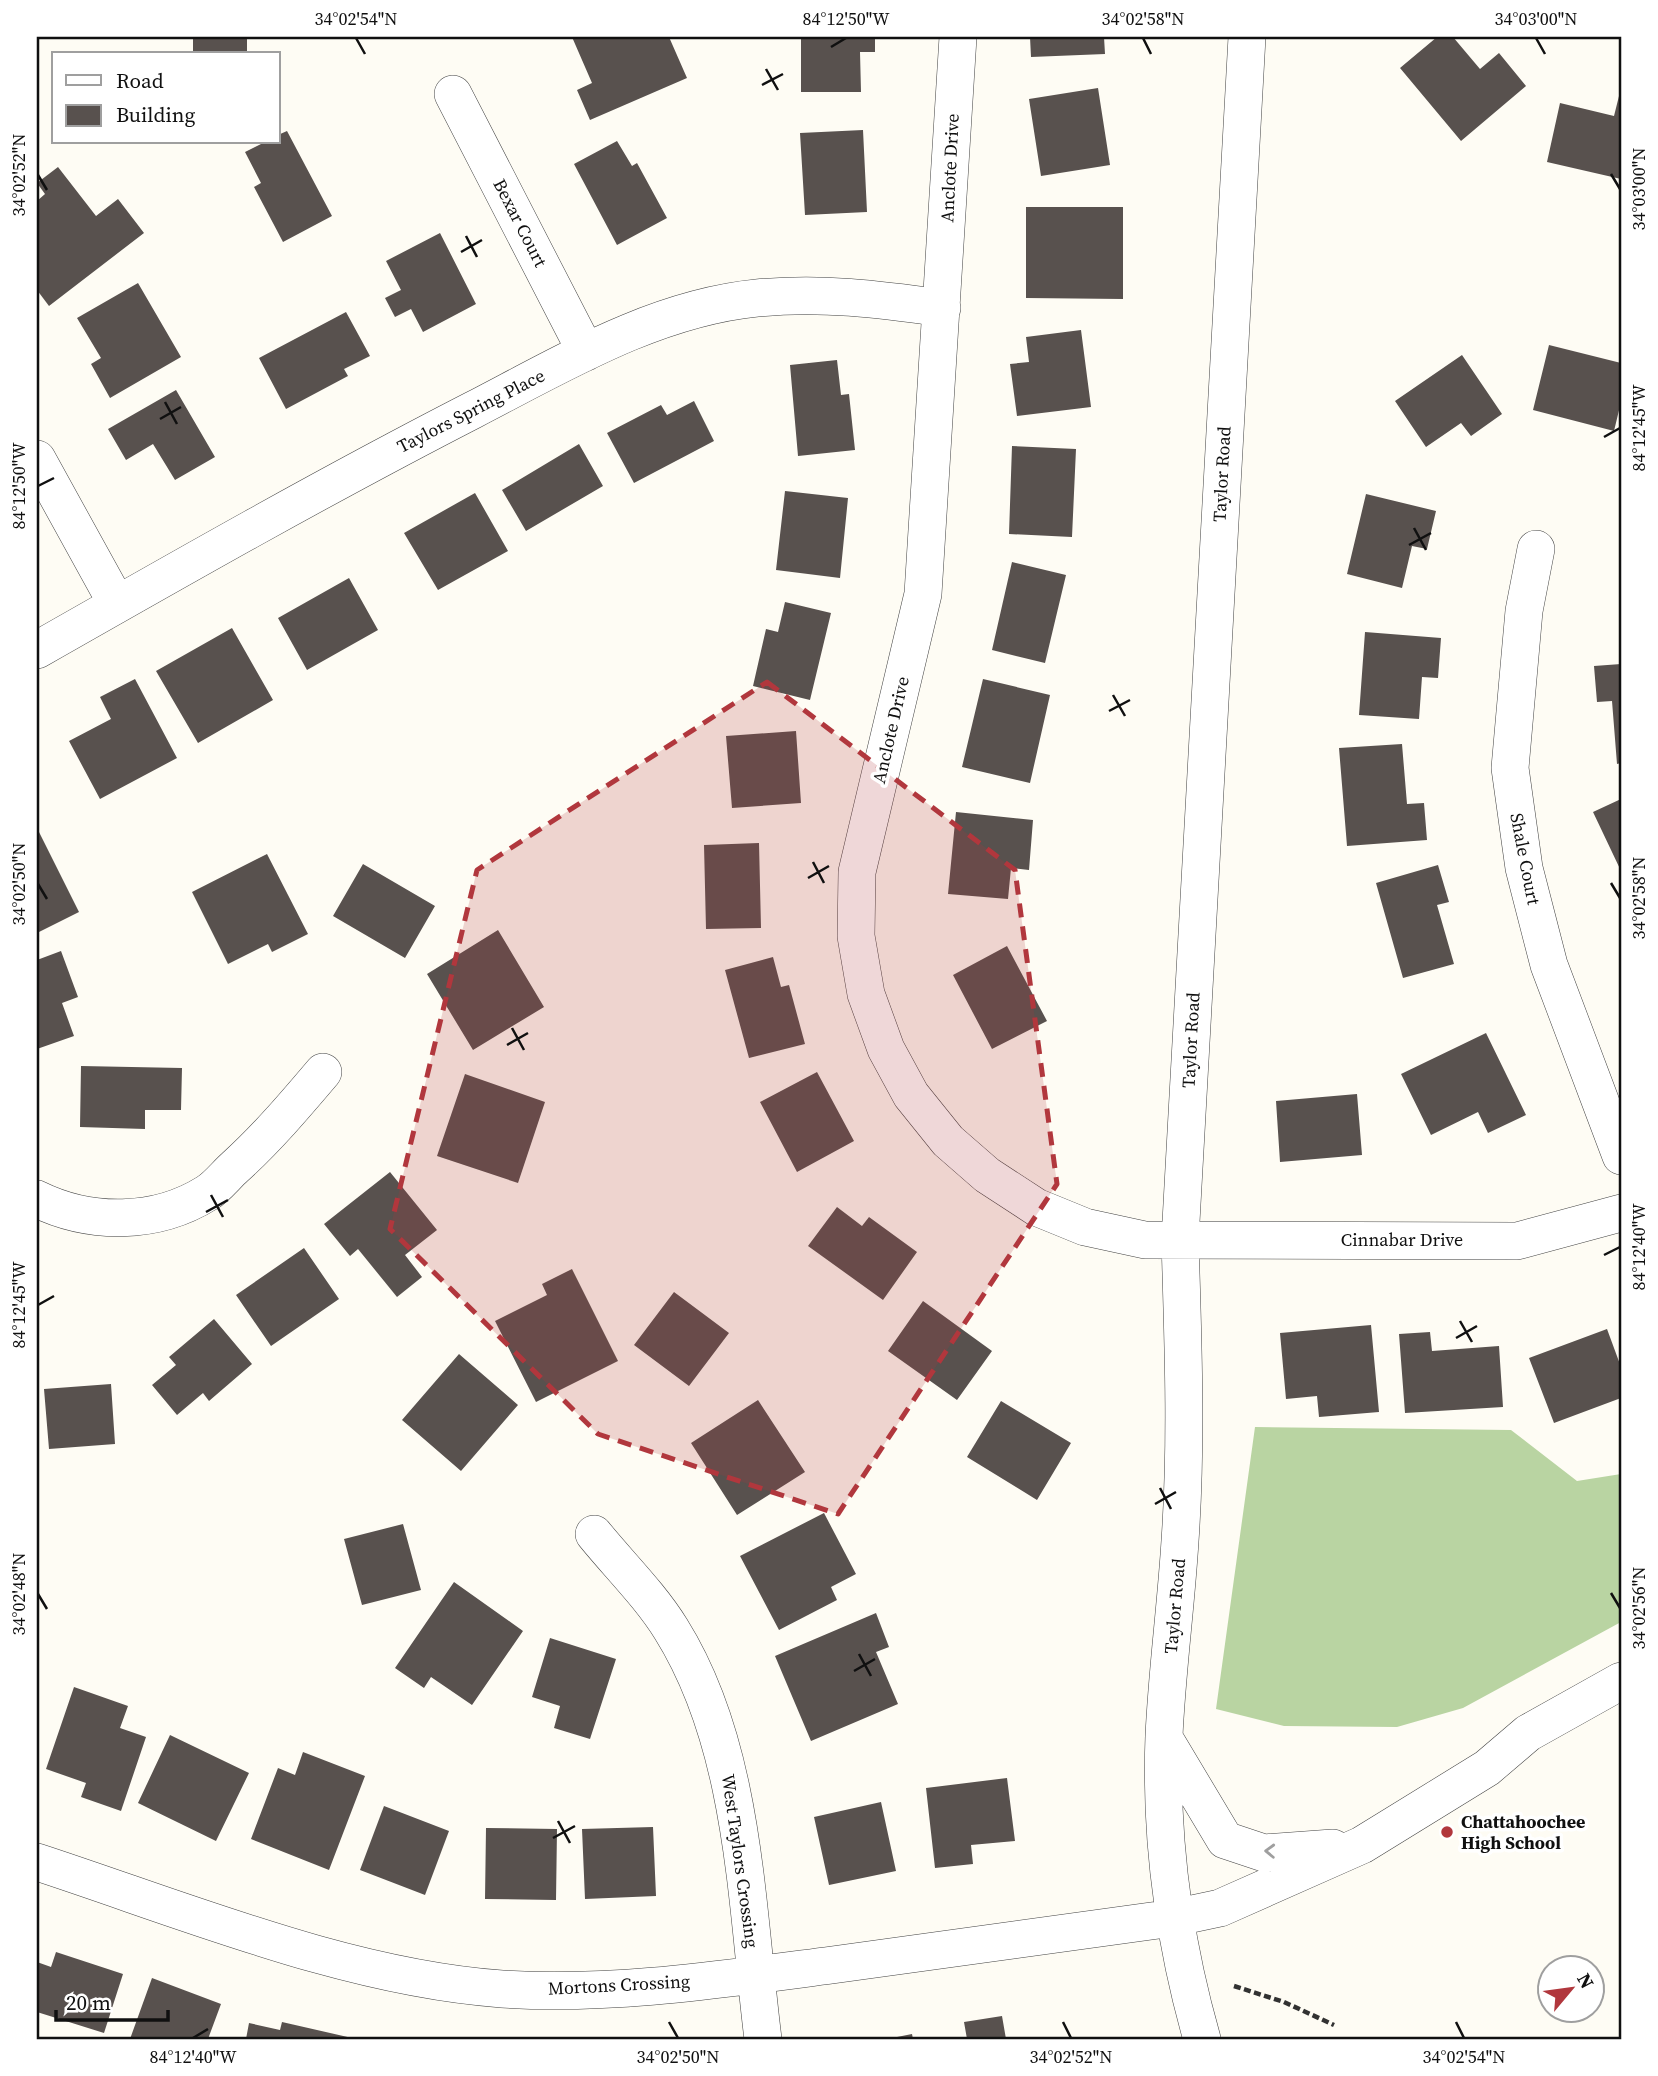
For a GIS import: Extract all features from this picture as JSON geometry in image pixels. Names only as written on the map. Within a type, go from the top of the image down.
[{"type":"street","name":"Anclote Drive","points":[[958,37],[923,594],[857,872],[856,936],[866,994],[886,1049],[911,1095],[948,1141],[987,1175],[1036,1207],[1085,1227],[1145,1240],[1180,1240]]},
{"type":"street","name":"Taylor Road","points":[[1202,2039],[1186,1984],[1173,1918],[1164,1737],[1181,1526],[1184,1400],[1180,1240],[1247,37]]},
{"type":"street","name":"Bexar Court","points":[[453,94],[586,352]]},
{"type":"street","name":"Taylors Spring Place","points":[[37,650],[321,488],[586,352],[668,317],[755,298],[853,295],[942,308]]},
{"type":"street","points":[[37,459],[117,604]]},
{"type":"street","name":"Shale Court","points":[[1536,549],[1524,611],[1510,768],[1524,868],[1549,965],[1621,1156]]},
{"type":"street","points":[[37,1199],[57,1209],[98,1219],[156,1215],[208,1192],[270,1135],[323,1072]]},
{"type":"street","name":"Cinnabar Drive","points":[[1180,1240],[1517,1241],[1621,1213]]},
{"type":"street","name":"West Taylors Crossing","points":[[594,1534],[670,1629],[713,1713],[732,1785],[763,2039]]},
{"type":"street","name":"Mortons Crossing","points":[[37,1862],[318,1954],[425,1979],[501,1989],[578,1991],[755,1975],[1173,1918],[1220,1908],[1362,1845],[1487,1768],[1528,1733],[1621,1681]]},
{"type":"street","points":[[1164,1737],[1225,1840],[1264,1853],[1362,1845]]},
{"type":"path","points":[[1234,1986],[1284,2002],[1334,2025]]},
{"type":"highlighted area","points":[[767,682],[1015,870],[1057,1184],[838,1514],[598,1434],[390,1229],[477,870]]},
{"type":"green space","points":[[1255,1427],[1511,1430],[1577,1481],[1621,1474],[1621,1622],[1463,1708],[1397,1727],[1284,1726],[1216,1709]]},
{"type":"building","points":[[193,37],[247,37],[247,52],[193,52]]},
{"type":"building","points":[[572,37],[669,37],[687,78],[590,120],[577,90],[592,83]]},
{"type":"building","points":[[801,37],[875,37],[875,52],[860,52],[861,92],[801,92]]},
{"type":"building","points":[[1030,37],[1104,37],[1105,54],[1031,57]]},
{"type":"building","points":[[1437,37],[1453,37],[1480,69],[1499,53],[1526,86],[1461,141],[1400,68]]},
{"type":"building","points":[[1098,88],[1110,165],[1041,176],[1029,99]]},
{"type":"building","points":[[1619,96],[1621,179],[1547,162],[1560,103],[1614,116]]},
{"type":"building","points":[[863,130],[867,212],[805,215],[800,133]]},
{"type":"building","points":[[287,131],[332,216],[283,242],[254,187],[261,183],[245,152],[261,144],[280,144],[280,134]]},
{"type":"building","points":[[617,141],[632,166],[637,163],[667,218],[617,245],[574,164]]},
{"type":"building","points":[[58,167],[96,216],[118,199],[144,233],[49,306],[37,290],[37,201],[45,194],[37,183]]},
{"type":"building","points":[[1026,207],[1123,207],[1123,299],[1026,298]]},
{"type":"building","points":[[440,233],[476,304],[423,332],[411,309],[395,317],[385,298],[401,290],[386,261]]},
{"type":"building","points":[[138,283],[181,357],[110,398],[91,364],[101,358],[77,318]]},
{"type":"building","points":[[346,312],[370,356],[344,369],[348,376],[286,409],[259,358]]},
{"type":"building","points":[[1081,330],[1091,407],[1017,416],[1010,364],[1029,362],[1026,337]]},
{"type":"building","points":[[1549,345],[1621,363],[1621,402],[1614,431],[1533,410]]},
{"type":"building","points":[[1462,355],[1502,414],[1471,436],[1461,423],[1426,447],[1395,401]]},
{"type":"building","points":[[837,360],[841,395],[849,394],[855,450],[798,456],[790,365]]},
{"type":"building","points":[[176,390],[215,457],[175,480],[153,444],[126,460],[108,429]]},
{"type":"building","points":[[694,401],[714,441],[634,483],[607,433],[661,405],[667,415]]},
{"type":"building","points":[[579,444],[603,486],[526,531],[502,490]]},
{"type":"building","points":[[1012,446],[1076,449],[1072,537],[1009,534]]},
{"type":"building","points":[[785,491],[848,498],[840,578],[776,570]]},
{"type":"building","points":[[475,493],[508,551],[438,590],[404,533]]},
{"type":"building","points":[[1366,494],[1436,511],[1427,549],[1412,546],[1402,588],[1347,574]]},
{"type":"building","points":[[1012,562],[1066,575],[1045,663],[992,650]]},
{"type":"building","points":[[349,578],[378,630],[307,670],[278,618]]},
{"type":"building","points":[[785,602],[831,613],[810,700],[753,686],[766,629],[778,632]]},
{"type":"building","points":[[232,628],[273,700],[198,743],[156,671]]},
{"type":"building","points":[[1365,632],[1441,638],[1438,678],[1422,677],[1419,719],[1359,715]]},
{"type":"building","points":[[1621,664],[1621,763],[1617,764],[1612,701],[1597,702],[1594,666]]},
{"type":"building","points":[[135,679],[177,758],[100,799],[69,741],[111,719],[100,697]]},
{"type":"building","points":[[983,679],[1050,695],[1030,783],[962,767]]},
{"type":"building","points":[[796,731],[801,803],[732,808],[726,736]]},
{"type":"building","points":[[1402,744],[1407,804],[1424,803],[1427,840],[1347,846],[1339,748]]},
{"type":"building","points":[[1621,799],[1621,871],[1593,812]]},
{"type":"building","points":[[956,812],[1033,820],[1029,870],[1011,868],[1008,899],[948,894]]},
{"type":"building","points":[[39,832],[79,912],[37,933],[37,833]]},
{"type":"building","points":[[759,843],[761,928],[706,929],[704,845]]},
{"type":"building","points":[[267,854],[308,934],[272,952],[268,944],[228,964],[192,892]]},
{"type":"building","points":[[363,864],[435,906],[405,958],[333,916]]},
{"type":"building","points":[[1438,865],[1449,902],[1437,905],[1454,964],[1403,978],[1376,883]]},
{"type":"building","points":[[498,930],[544,1007],[473,1050],[427,974]]},
{"type":"building","points":[[1007,946],[1047,1021],[992,1049],[953,975]]},
{"type":"building","points":[[61,951],[78,997],[62,1003],[74,1036],[37,1049],[37,960]]},
{"type":"building","points":[[773,957],[781,987],[789,985],[805,1044],[749,1058],[725,970]]},
{"type":"building","points":[[1486,1033],[1526,1115],[1488,1133],[1478,1112],[1431,1135],[1401,1074]]},
{"type":"building","points":[[81,1066],[182,1068],[181,1110],[145,1110],[145,1129],[80,1127]]},
{"type":"building","points":[[817,1072],[854,1141],[797,1172],[760,1102]]},
{"type":"building","points":[[465,1074],[545,1102],[518,1183],[437,1156]]},
{"type":"building","points":[[1357,1094],[1362,1155],[1280,1162],[1276,1101]]},
{"type":"building","points":[[390,1172],[437,1230],[405,1255],[422,1277],[397,1297],[358,1249],[350,1256],[324,1224]]},
{"type":"building","points":[[837,1207],[862,1226],[869,1217],[917,1252],[883,1300],[808,1246]]},
{"type":"building","points":[[304,1248],[339,1299],[271,1346],[236,1295]]},
{"type":"building","points":[[572,1269],[618,1361],[536,1402],[495,1321],[547,1295],[542,1284]]},
{"type":"building","points":[[674,1292],[729,1333],[689,1386],[634,1345]]},
{"type":"building","points":[[923,1301],[992,1351],[957,1400],[888,1351]]},
{"type":"building","points":[[214,1319],[252,1364],[209,1401],[203,1393],[177,1415],[152,1385],[176,1365],[169,1357]]},
{"type":"building","points":[[1371,1325],[1379,1412],[1319,1417],[1317,1396],[1286,1399],[1280,1333]]},
{"type":"building","points":[[1607,1329],[1621,1367],[1621,1398],[1554,1423],[1529,1358]]},
{"type":"building","points":[[1430,1332],[1432,1351],[1499,1346],[1503,1407],[1405,1413],[1399,1334]]},
{"type":"building","points":[[459,1354],[518,1405],[461,1471],[402,1420]]},
{"type":"building","points":[[111,1384],[115,1444],[49,1449],[44,1389]]},
{"type":"building","points":[[758,1400],[805,1472],[737,1515],[691,1443]]},
{"type":"building","points":[[1001,1401],[1071,1443],[1037,1500],[967,1457]]},
{"type":"building","points":[[824,1513],[856,1574],[831,1587],[837,1600],[779,1630],[740,1556]]},
{"type":"building","points":[[403,1524],[421,1590],[362,1605],[344,1539]]},
{"type":"building","points":[[454,1582],[523,1631],[472,1705],[431,1677],[424,1688],[395,1668]]},
{"type":"building","points":[[876,1613],[889,1647],[876,1652],[898,1704],[811,1741],[775,1656]]},
{"type":"building","points":[[550,1638],[616,1659],[590,1739],[554,1728],[560,1706],[532,1697]]},
{"type":"building","points":[[74,1687],[128,1706],[120,1728],[146,1737],[121,1811],[81,1797],[86,1783],[46,1769]]},
{"type":"building","points":[[170,1735],[249,1773],[216,1841],[138,1803]]},
{"type":"building","points":[[303,1752],[365,1776],[329,1870],[251,1839],[278,1768],[295,1775]]},
{"type":"building","points":[[1007,1778],[1015,1841],[971,1845],[973,1864],[935,1868],[926,1788]]},
{"type":"building","points":[[881,1802],[896,1871],[829,1885],[814,1817]]},
{"type":"building","points":[[384,1806],[449,1831],[425,1895],[360,1870]]},
{"type":"building","points":[[653,1827],[656,1896],[585,1899],[582,1829]]},
{"type":"building","points":[[486,1828],[557,1829],[556,1900],[485,1899]]},
{"type":"building","points":[[56,1952],[123,1974],[104,2033],[37,2012],[37,1962],[51,1967]]},
{"type":"building","points":[[152,1978],[221,2004],[208,2039],[130,2039]]},
{"type":"building","points":[[1002,2016],[1006,2039],[967,2039],[964,2022]]},
{"type":"building","points":[[282,2022],[352,2039],[246,2039],[249,2023],[280,2030]]},
{"type":"building","points":[[912,2034],[913,2039],[892,2039],[892,2038]]},
{"type":"place","name":"Chattahoochee High School","points":[[1447,1832]]}]
